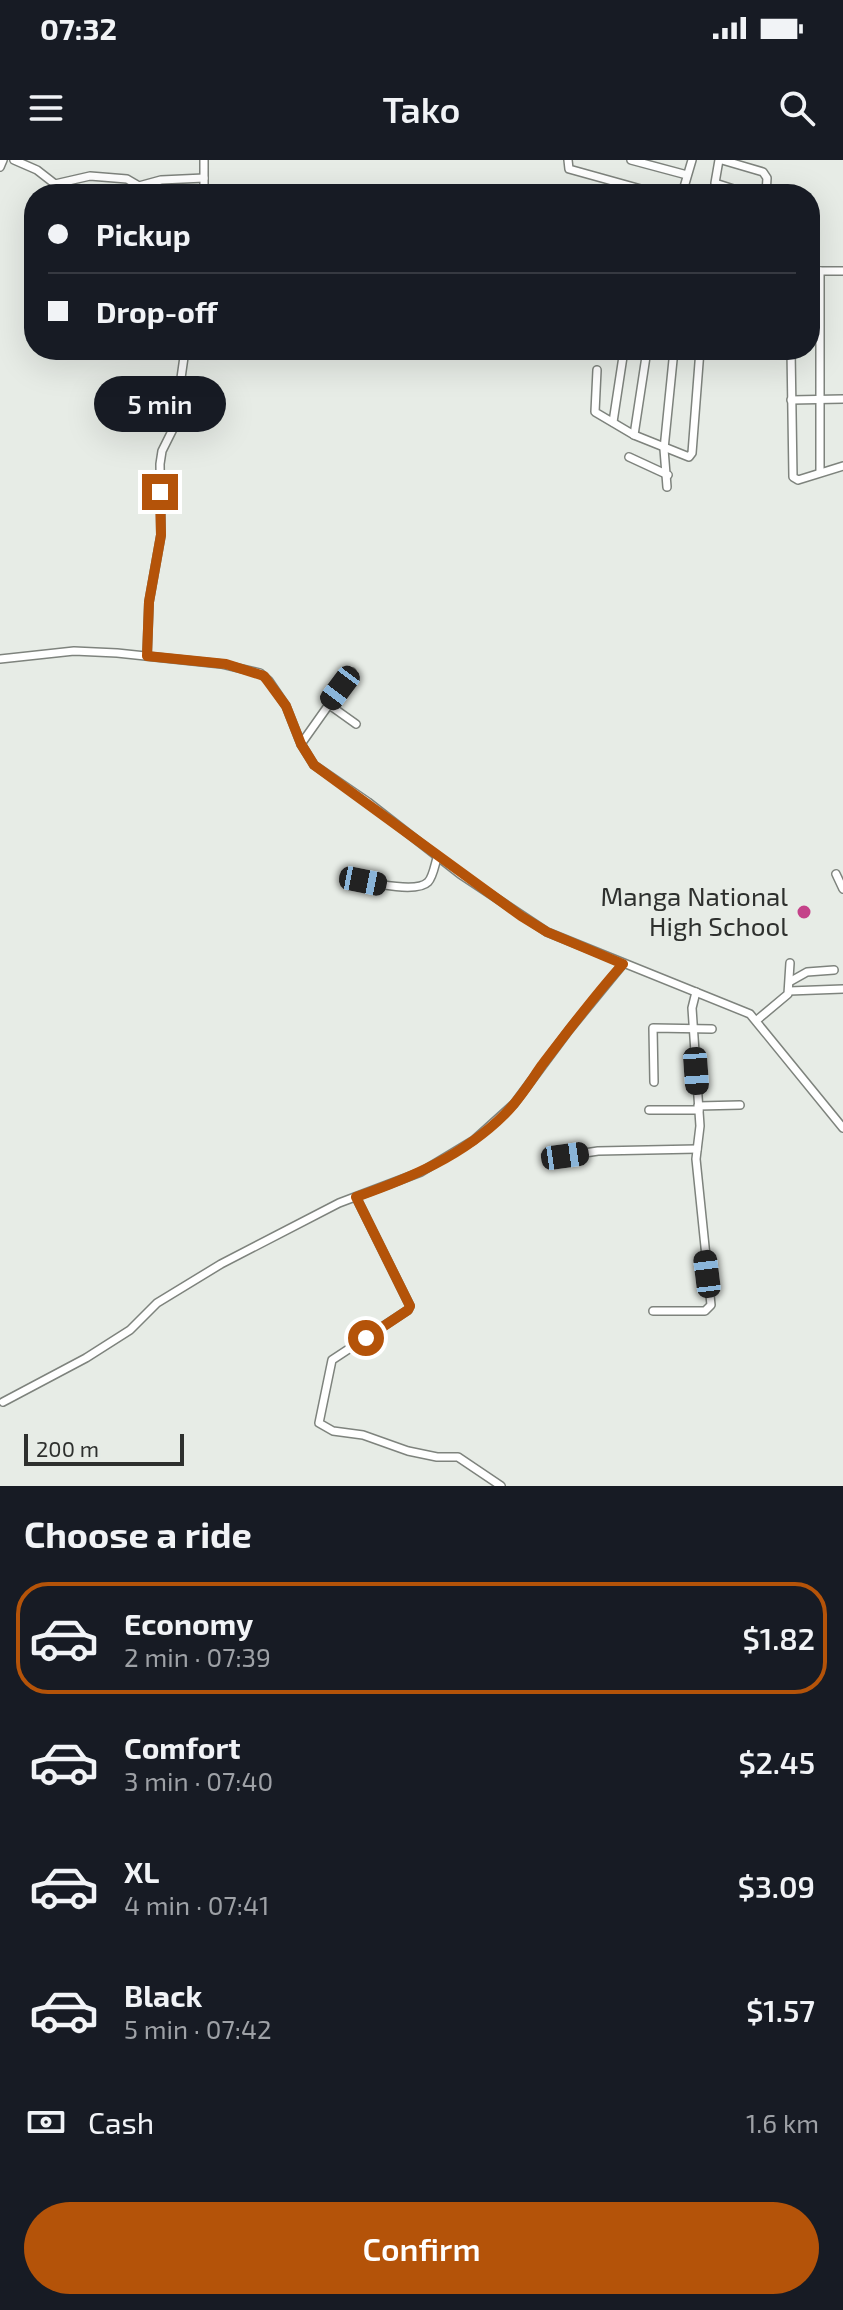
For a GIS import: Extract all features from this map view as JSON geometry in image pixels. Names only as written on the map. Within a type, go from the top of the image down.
[{"type":"street","points":[[0,167],[3,160]]},
{"type":"street","points":[[14,160],[37,170],[55,184],[85,176],[127,179],[136,184]]},
{"type":"street","points":[[204,160],[204,184]]},
{"type":"street","points":[[568,160],[569,169],[623,184]]},
{"type":"street","points":[[631,160],[687,175]]},
{"type":"street","points":[[685,184],[692,160]]},
{"type":"street","points":[[718,184],[715,183],[721,160],[763,172],[767,184]]},
{"type":"street","points":[[146,184],[161,180],[204,178]]},
{"type":"street","points":[[820,472],[820,271],[843,271]]},
{"type":"street","points":[[147,656],[149,602],[161,535],[160,464],[162,451],[174,427],[184,360]]},
{"type":"street","points":[[613,422],[622,360]]},
{"type":"street","points":[[634,435],[645,360]]},
{"type":"street","points":[[667,487],[664,449],[673,360]]},
{"type":"street","points":[[597,370],[594,411],[634,435],[687,457],[691,455],[699,360]]},
{"type":"street","points":[[791,360],[793,477],[798,480],[843,466]]},
{"type":"street","points":[[791,400],[843,399]]},
{"type":"street","points":[[629,457],[668,475]]},
{"type":"street","points":[[0,659],[74,651],[226,664],[260,673],[286,706],[301,744],[314,765],[368,802],[437,858],[547,932],[742,1010],[757,1020],[843,1128]]},
{"type":"street","points":[[301,744],[352,672]]},
{"type":"street","points":[[328,704],[356,724]]},
{"type":"street","points":[[344,877],[397,887],[424,884],[429,880],[437,858]]},
{"type":"street","points":[[836,874],[843,889]]},
{"type":"street","points":[[757,1020],[781,1002],[789,991],[790,963]]},
{"type":"street","points":[[3,1402],[86,1358],[130,1330],[157,1303],[221,1264],[356,1197],[421,1172],[450,1156],[492,1126],[520,1097],[561,1040],[623,964]]},
{"type":"street","points":[[791,981],[807,972],[834,970]]},
{"type":"street","points":[[789,991],[843,989]]},
{"type":"street","points":[[653,1311],[702,1311],[711,1305],[697,1149],[698,1108],[692,1005],[696,992]]},
{"type":"street","points":[[654,1082],[653,1028],[712,1029]]},
{"type":"street","points":[[649,1110],[740,1105]]},
{"type":"street","points":[[565,1156],[598,1151],[697,1149]]},
{"type":"street","points":[[356,1197],[410,1306],[332,1360],[319,1423],[333,1431],[363,1435],[408,1451],[458,1457],[501,1486]]},
{"type":"place","name":"Manga National High School","points":[[804,912]]},
{"type":"route","points":[[160,492],[161,535],[151,580],[147,656],[226,664],[260,673],[286,706],[301,744],[314,765],[521,916],[547,932],[623,964],[520,1097],[492,1126],[421,1172],[356,1197],[410,1306],[366,1338]]}]
